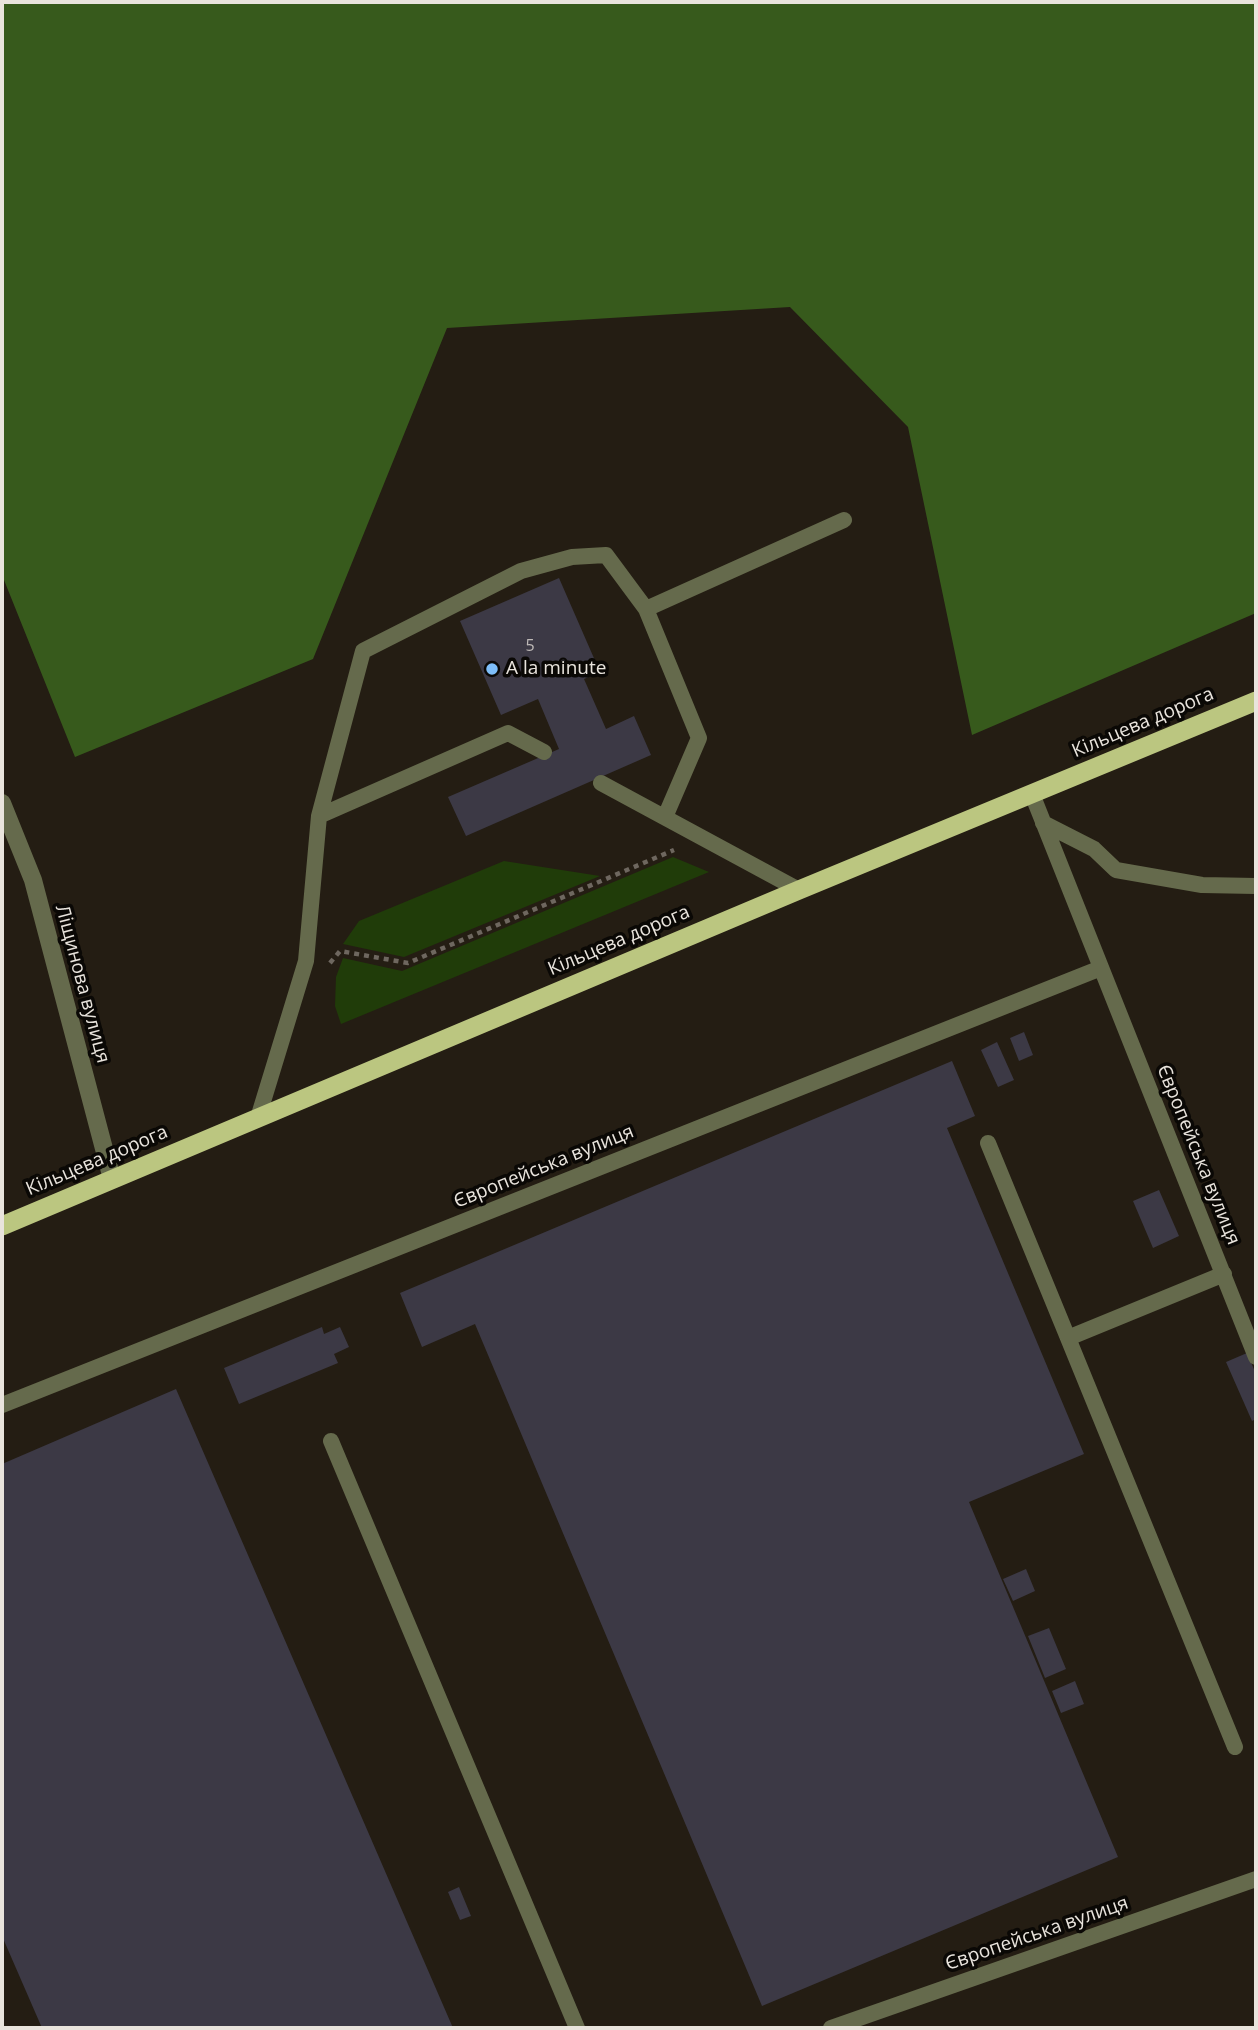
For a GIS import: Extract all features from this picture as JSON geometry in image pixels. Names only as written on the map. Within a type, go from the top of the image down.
[{"type":"highway","name":"Кільцева дорога","points":[[2,1226],[799,890],[1256,701]]},
{"type":"street","name":"Ліщинова вулиця","points":[[2,803],[33,880],[112,1180]]},
{"type":"lane","points":[[646,609],[844,520]]},
{"type":"lane","points":[[258,1118],[306,961],[319,816],[363,651],[521,571],[572,557],[606,555],[646,609],[699,738],[665,817]]},
{"type":"lane","points":[[319,816],[508,733],[544,752]]},
{"type":"lane","points":[[601,783],[799,890]]},
{"type":"lane","name":"Європейська вулиця","points":[[1032,794],[1256,1357]]},
{"type":"lane","points":[[1043,822],[1094,849],[1116,870],[1202,885],[1256,886]]},
{"type":"lane","name":"Європейська вулиця","points":[[2,1405],[1101,968]]},
{"type":"lane","points":[[988,1143],[1235,1747]]},
{"type":"lane","points":[[1068,1338],[1224,1275]]},
{"type":"lane","points":[[331,1441],[577,2028]]},
{"type":"lane","name":"Європейська вулиця","points":[[831,2028],[1256,1879]]},
{"type":"path","points":[[329,964],[340,951],[408,963],[678,848]]},
{"type":"green space","points":[[2,2],[1256,2],[1256,613],[972,735],[908,427],[790,307],[447,328],[313,659],[75,757],[2,575]]},
{"type":"green space","points":[[673,857],[709,872],[341,1024],[335,1006],[336,977],[343,958],[402,971]]},
{"type":"green space","points":[[504,861],[600,876],[404,957],[343,944],[359,921]]},
{"type":"building","points":[[559,578],[600,672],[584,679],[606,729],[634,716],[651,755],[466,836],[448,797],[559,749],[538,699],[501,715],[460,621]]},
{"type":"building","points":[[1024,1032],[1033,1055],[1019,1061],[1010,1038]]},
{"type":"building","points":[[997,1042],[1014,1080],[998,1087],[981,1050]]},
{"type":"building","points":[[952,1061],[975,1116],[947,1128],[1084,1454],[969,1502],[1118,1857],[762,2006],[475,1324],[422,1347],[400,1293]]},
{"type":"building","points":[[1159,1190],[1179,1236],[1153,1248],[1133,1201]]},
{"type":"building","points":[[322,1327],[324,1334],[340,1327],[349,1347],[334,1354],[338,1363],[239,1404],[224,1368]]},
{"type":"building","points":[[1247,1353],[1256,1374],[1256,1419],[1252,1421],[1226,1362]]},
{"type":"building","points":[[176,1389],[453,2028],[42,2028],[2,1936],[2,1464]]},
{"type":"building","points":[[1026,1569],[1035,1591],[1013,1601],[1003,1579]]},
{"type":"building","points":[[1049,1628],[1066,1669],[1045,1678],[1028,1636]]},
{"type":"building","points":[[1075,1681],[1084,1704],[1061,1713],[1052,1691]]},
{"type":"building","points":[[459,1887],[471,1916],[460,1920],[448,1892]]},
{"type":"place","name":"A la minute","points":[[492,669]]}]
